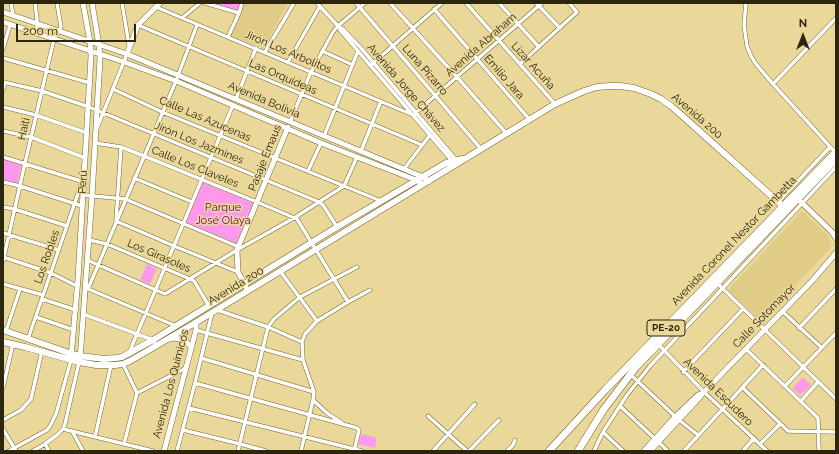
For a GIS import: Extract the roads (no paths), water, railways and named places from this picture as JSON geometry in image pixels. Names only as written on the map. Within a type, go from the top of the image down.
[{"type":"highway","name":"Avenida Coronel Nestor Gambetta","points":[[549,451],[605,390],[785,208],[800,201],[834,152]]},
{"type":"highway","name":"Avenida Coronel Nestor Gambetta","points":[[578,451],[604,409],[630,374],[785,208],[834,152]]},
{"type":"main road","name":"Avenida 200","points":[[3,342],[72,357],[96,365],[123,364],[169,339],[426,183],[457,162],[556,104],[584,90],[603,86],[634,88],[661,99],[671,106],[785,208]]},
{"type":"main road","name":"Avenida 200","points":[[80,359],[111,359],[129,354],[380,201],[446,163],[457,162]]},
{"type":"main road","name":"Avenida 200","points":[[5,330],[72,357]]},
{"type":"street","points":[[11,3],[13,15]]},
{"type":"street","points":[[35,3],[37,34]]},
{"type":"street","points":[[57,3],[61,27],[59,31]]},
{"type":"street","name":"Perú","points":[[72,357],[78,286],[91,51],[83,3]]},
{"type":"street","name":"Perú","points":[[80,359],[83,314],[87,288],[87,260],[100,54],[92,3]]},
{"type":"street","points":[[122,3],[130,46]]},
{"type":"street","points":[[182,18],[200,3]]},
{"type":"street","points":[[206,3],[239,14]]},
{"type":"street","points":[[228,37],[239,14],[242,3]]},
{"type":"street","points":[[264,52],[294,3]]},
{"type":"street","name":"Luna Pizarro","points":[[356,3],[481,149]]},
{"type":"street","name":"Pasaje Emaus","points":[[248,291],[238,272],[238,248],[311,72],[333,32],[365,3]]},
{"type":"street","points":[[390,3],[507,134]]},
{"type":"street","points":[[372,64],[442,3]]},
{"type":"street","name":"Lizar Acuña","points":[[466,3],[556,104]]},
{"type":"street","points":[[499,3],[539,47]]},
{"type":"street","points":[[520,64],[577,12],[569,3]]},
{"type":"street","points":[[746,3],[744,25],[747,46],[751,56],[773,84],[834,152]]},
{"type":"street","points":[[288,62],[319,4]]},
{"type":"street","name":"Avenida Jorge Chávez","points":[[319,4],[358,51],[372,64]]},
{"type":"street","points":[[539,4],[560,28]]},
{"type":"street","name":"Avenida Abraham","points":[[414,114],[499,41],[539,4]]},
{"type":"street","points":[[96,133],[138,26],[158,5]]},
{"type":"street","name":"Jirón Los Arbolitos","points":[[158,5],[197,25],[414,114]]},
{"type":"street","name":"Emilio Jara","points":[[434,10],[530,120]]},
{"type":"street","name":"Avenida Bolivia","points":[[3,12],[127,54],[423,177],[426,183]]},
{"type":"street","points":[[773,84],[836,18]]},
{"type":"street","name":"Avenida Bolivia","points":[[3,22],[176,81],[357,157],[426,183]]},
{"type":"street","points":[[3,49],[10,24]]},
{"type":"street","points":[[176,326],[87,288],[176,81],[197,25]]},
{"type":"street","name":"Las Orquideas","points":[[138,26],[422,145]]},
{"type":"street","name":"Avenida Jorge Chávez","points":[[338,26],[343,29],[414,114],[457,162]]},
{"type":"street","name":"Haiti","points":[[3,258],[54,39],[59,31]]},
{"type":"street","points":[[236,99],[256,48]]},
{"type":"street","points":[[322,51],[353,65]]},
{"type":"street","points":[[324,136],[358,51]]},
{"type":"street","points":[[3,58],[90,83]]},
{"type":"street","points":[[3,90],[4,82]]},
{"type":"street","name":"Jirón Los Jazmines","points":[[4,82],[42,91],[88,107],[319,202],[323,204],[338,227]]},
{"type":"street","name":"Calle Las Azucenas","points":[[113,89],[162,112],[380,201]]},
{"type":"street","points":[[360,151],[380,101]]},
{"type":"street","points":[[129,354],[234,105]]},
{"type":"street","points":[[3,107],[36,115],[87,133]]},
{"type":"street","name":"Avenida Jorge Chávez","points":[[414,114],[430,135],[457,162]]},
{"type":"street","points":[[3,131],[31,137],[85,158]]},
{"type":"street","points":[[404,169],[430,135]]},
{"type":"street","points":[[308,171],[321,142]]},
{"type":"street","name":"Calle Los Claveles","points":[[95,143],[121,147],[294,218],[297,220],[312,243],[348,302]]},
{"type":"street","points":[[116,221],[121,147]]},
{"type":"street","points":[[3,156],[83,182]]},
{"type":"street","points":[[87,260],[165,294],[238,248],[294,218],[344,186],[357,157]]},
{"type":"street","points":[[836,168],[800,201],[834,230],[836,238]]},
{"type":"street","points":[[134,178],[192,202]]},
{"type":"street","points":[[3,182],[82,206]]},
{"type":"street","name":"Los Robles","points":[[28,339],[83,182]]},
{"type":"street","points":[[83,195],[126,199],[238,248]]},
{"type":"street","points":[[3,206],[67,226]]},
{"type":"street","points":[[594,451],[603,432],[637,381],[722,289],[785,208]]},
{"type":"street","points":[[116,221],[238,272]]},
{"type":"street","points":[[81,231],[90,231]]},
{"type":"street","points":[[3,233],[59,250]]},
{"type":"street","name":"Los Girasoles","points":[[89,240],[107,244],[194,281],[209,306]]},
{"type":"street","name":"Calle Sotomayor","points":[[657,441],[698,395],[704,392],[746,349],[812,281],[836,253]]},
{"type":"street","points":[[3,258],[51,273],[78,286]]},
{"type":"street","points":[[238,451],[268,327],[300,297],[357,267]]},
{"type":"street","points":[[280,271],[317,321]]},
{"type":"street","points":[[716,283],[836,399]]},
{"type":"street","points":[[3,284],[76,310]]},
{"type":"street","points":[[5,330],[20,289]]},
{"type":"street","points":[[799,328],[836,289]]},
{"type":"street","points":[[301,451],[314,392],[303,360],[302,342],[305,334],[317,321],[370,290]]},
{"type":"street","points":[[683,372],[743,309]]},
{"type":"street","points":[[177,451],[214,311],[268,327],[302,342]]},
{"type":"street","points":[[782,311],[822,348]]},
{"type":"street","points":[[83,314],[153,340],[157,346]]},
{"type":"street","points":[[36,316],[74,330]]},
{"type":"street","name":"Avenida Los Químicos","points":[[164,451],[196,330],[195,323]]},
{"type":"street","points":[[196,330],[303,360]]},
{"type":"street","points":[[785,386],[836,333]]},
{"type":"street","points":[[169,339],[180,338],[191,347]]},
{"type":"street","points":[[3,388],[13,343]]},
{"type":"street","name":"Avenida Escudero","points":[[658,344],[683,372],[767,451]]},
{"type":"street","points":[[746,349],[818,418],[818,451]]},
{"type":"street","points":[[3,420],[21,410],[31,399],[42,351]]},
{"type":"street","points":[[9,451],[15,450],[47,430],[50,426],[56,414],[72,357]]},
{"type":"street","points":[[202,358],[314,392]]},
{"type":"street","points":[[33,451],[45,444],[63,429],[67,418],[80,359]]},
{"type":"street","points":[[123,364],[137,393],[124,444]]},
{"type":"street","points":[[95,437],[111,365]]},
{"type":"street","points":[[684,451],[763,365]]},
{"type":"street","points":[[137,393],[186,368]]},
{"type":"street","points":[[630,374],[677,418],[698,435]]},
{"type":"street","points":[[801,401],[818,382]]},
{"type":"street","points":[[195,383],[357,428],[354,450]]},
{"type":"street","points":[[743,388],[788,431],[836,432]]},
{"type":"street","points":[[313,400],[327,413],[347,425]]},
{"type":"street","points":[[433,451],[475,404]]},
{"type":"street","points":[[620,406],[668,451]]},
{"type":"street","points":[[189,408],[362,451]]},
{"type":"street","points":[[428,416],[468,451],[499,420]]},
{"type":"street","points":[[760,444],[780,424]]},
{"type":"street","points":[[3,429],[15,450]]},
{"type":"street","points":[[63,429],[153,451]]},
{"type":"street","points":[[182,430],[266,451]]},
{"type":"street","points":[[72,431],[83,451]]},
{"type":"street","points":[[603,432],[623,451]]},
{"type":"street","points":[[743,451],[754,438]]},
{"type":"street","points":[[507,451],[513,445],[515,440]]},
{"type":"street","points":[[644,451],[657,441]]},
{"type":"street","points":[[650,451],[657,441]]},
{"type":"street","points":[[45,444],[49,451]]},
{"type":"street","points":[[130,451],[131,446]]},
{"type":"park label","name":"Parque José Olaya","points":[[223,214]]}]
